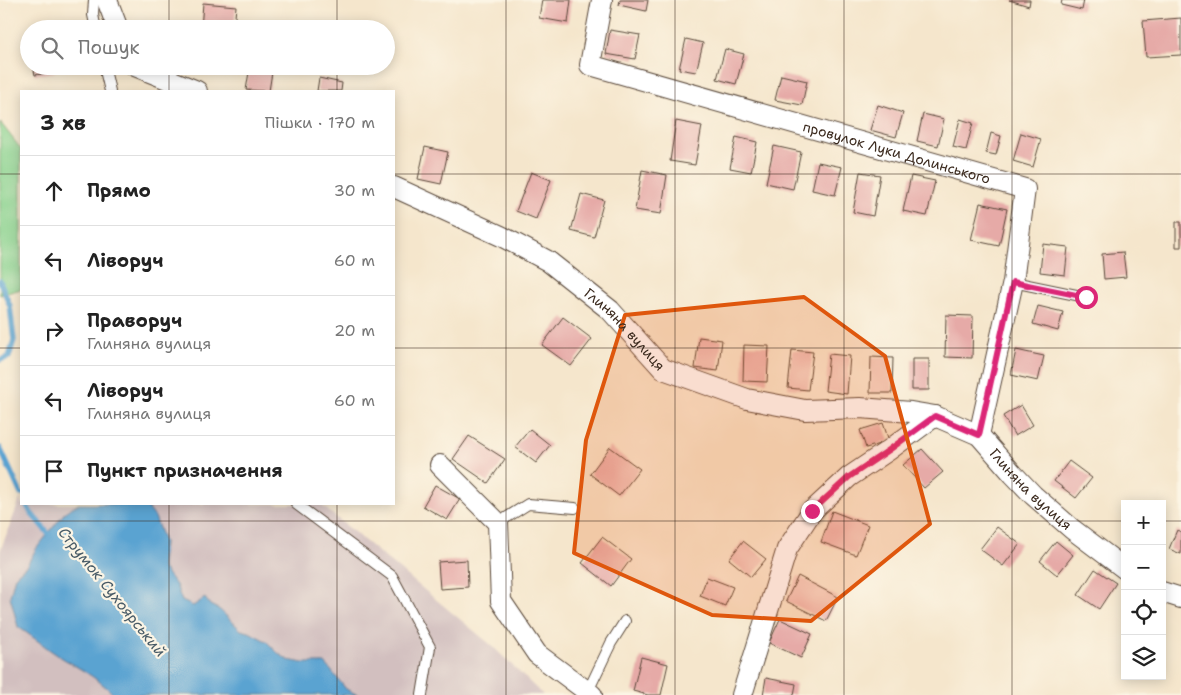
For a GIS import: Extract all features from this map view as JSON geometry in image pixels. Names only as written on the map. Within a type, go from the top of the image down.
[{"type":"street","points":[[107,0],[115,20]]},
{"type":"street","name":"провулок Луки Долинського","points":[[602,0],[590,64],[1026,189],[1013,282],[979,435]]},
{"type":"street","points":[[157,75],[195,90]]},
{"type":"street","name":"Глиняна вулиця","points":[[395,187],[501,236],[548,261],[610,310],[664,369],[747,399],[805,410],[860,408],[911,412],[935,416],[979,435],[1033,495],[1072,530],[1121,566]]},
{"type":"street","points":[[742,695],[786,549],[812,511],[849,477],[935,416]]},
{"type":"street","points":[[440,465],[498,523],[501,601],[537,654],[590,693]]},
{"type":"street","points":[[1166,593],[1181,598]]},
{"type":"lane","points":[[94,0],[94,20]]},
{"type":"lane","points":[[106,75],[110,90]]},
{"type":"lane","points":[[1013,282],[1086,297]]},
{"type":"lane","points":[[498,523],[528,504],[575,508]]},
{"type":"lane","points":[[297,505],[392,576],[430,647],[422,695]]},
{"type":"lane","points":[[590,693],[611,643],[625,621]]},
{"type":"highlighted area","points":[[804,297],[885,356],[930,524],[811,621],[712,615],[574,553],[586,440],[625,315]]},
{"type":"shaded area","points":[[20,500],[20,505],[321,505],[490,644],[543,695],[0,695],[0,551]]},
{"type":"green space","points":[[0,122],[20,148],[20,289],[0,295]]},
{"type":"water","points":[[76,505],[146,505],[155,517],[164,542],[162,567],[176,585],[182,601],[193,606],[205,598],[210,605],[220,610],[241,630],[266,641],[288,660],[303,663],[325,663],[346,689],[358,695],[114,695],[91,676],[18,627],[10,596],[15,576],[27,565],[36,549],[66,511]]},
{"type":"building","points":[[542,0],[571,0],[568,23],[539,18]]},
{"type":"building","points":[[620,0],[648,0],[646,11],[619,5]]},
{"type":"building","points":[[1009,0],[1030,0],[1029,6]]},
{"type":"building","points":[[1062,0],[1084,0],[1082,10],[1061,5]]},
{"type":"building","points":[[203,3],[236,6],[235,20],[202,20]]},
{"type":"building","points":[[1181,18],[1181,55],[1146,57],[1143,21]]},
{"type":"building","points":[[610,30],[640,35],[635,59],[606,54]]},
{"type":"building","points":[[686,39],[703,43],[696,72],[679,69]]},
{"type":"building","points":[[725,49],[744,54],[736,84],[717,79]]},
{"type":"building","points":[[248,75],[272,75],[269,90],[246,90]]},
{"type":"building","points":[[781,75],[807,81],[802,105],[775,100]]},
{"type":"building","points":[[319,78],[342,83],[341,90],[317,90]]},
{"type":"building","points":[[878,105],[903,113],[896,137],[870,130]]},
{"type":"building","points":[[923,114],[944,119],[938,146],[917,141]]},
{"type":"building","points":[[960,119],[973,123],[966,150],[953,147]]},
{"type":"building","points":[[676,121],[702,126],[695,165],[670,161]]},
{"type":"building","points":[[991,133],[1001,136],[996,155],[986,153]]},
{"type":"building","points":[[1021,133],[1041,139],[1033,167],[1013,161]]},
{"type":"building","points":[[736,137],[757,142],[751,172],[730,168]]},
{"type":"building","points":[[774,146],[801,152],[793,189],[766,183]]},
{"type":"building","points":[[425,147],[448,152],[441,184],[418,179]]},
{"type":"building","points":[[818,162],[842,167],[835,195],[812,190]]},
{"type":"building","points":[[642,170],[667,175],[661,214],[635,210]]},
{"type":"building","points":[[531,172],[551,180],[536,219],[516,211]]},
{"type":"building","points":[[860,172],[880,175],[873,216],[853,212]]},
{"type":"building","points":[[911,176],[935,181],[927,216],[903,211]]},
{"type":"building","points":[[581,194],[604,200],[594,237],[571,231]]},
{"type":"building","points":[[980,203],[1007,209],[999,246],[971,240]]},
{"type":"building","points":[[1176,222],[1181,222],[1181,247],[1176,247]]},
{"type":"building","points":[[1043,244],[1068,247],[1065,275],[1040,272]]},
{"type":"building","points":[[1123,252],[1126,277],[1104,279],[1102,254]]},
{"type":"building","points":[[1038,306],[1063,312],[1058,331],[1033,324]]},
{"type":"building","points":[[946,315],[973,316],[972,358],[945,357]]},
{"type":"building","points":[[563,317],[592,339],[571,366],[542,345]]},
{"type":"building","points":[[699,337],[722,340],[718,371],[695,368]]},
{"type":"building","points":[[744,345],[769,346],[767,382],[743,381]]},
{"type":"building","points":[[792,350],[813,352],[808,390],[788,388]]},
{"type":"building","points":[[1016,350],[1044,356],[1038,381],[1011,375]]},
{"type":"building","points":[[829,354],[850,356],[847,394],[825,391]]},
{"type":"building","points":[[871,357],[893,358],[892,393],[870,393]]},
{"type":"building","points":[[912,359],[929,359],[929,390],[912,390]]},
{"type":"building","points":[[1021,405],[1033,425],[1015,436],[1003,416]]},
{"type":"building","points":[[883,423],[889,441],[866,448],[860,430]]},
{"type":"building","points":[[530,429],[550,445],[536,463],[515,447]]},
{"type":"building","points":[[469,436],[505,459],[488,483],[453,459]]},
{"type":"building","points":[[610,447],[640,469],[619,496],[590,474]]},
{"type":"building","points":[[922,449],[943,472],[924,488],[903,465]]},
{"type":"building","points":[[1069,461],[1092,478],[1076,498],[1054,481]]},
{"type":"building","points":[[435,485],[460,499],[447,520],[423,506]]},
{"type":"building","points":[[832,511],[868,525],[856,555],[821,542]]},
{"type":"building","points":[[997,527],[1020,544],[1003,566],[980,549]]},
{"type":"building","points":[[1177,530],[1181,532],[1181,554],[1169,549]]},
{"type":"building","points":[[602,537],[631,559],[611,586],[582,563]]},
{"type":"building","points":[[743,541],[766,559],[751,577],[729,559]]},
{"type":"building","points":[[1056,541],[1073,555],[1057,575],[1040,561]]},
{"type":"building","points":[[467,560],[468,587],[440,589],[438,562]]},
{"type":"building","points":[[1095,569],[1116,583],[1099,609],[1078,595]]},
{"type":"building","points":[[798,576],[838,597],[826,621],[786,601]]},
{"type":"building","points":[[707,577],[733,587],[725,606],[700,596]]},
{"type":"building","points":[[780,619],[812,634],[801,658],[769,643]]},
{"type":"building","points":[[641,657],[668,664],[661,695],[648,695],[633,691]]},
{"type":"building","points":[[766,678],[796,684],[794,695],[763,695]]},
{"type":"waterway","name":"Струмок Сухоярський","points":[[0,281],[10,306],[14,340],[9,357],[0,360]]},
{"type":"waterway","name":"Струмок Сухоярський","points":[[0,448],[20,492]]},
{"type":"waterway","name":"Струмок Сухоярський","points":[[27,505],[52,538]]},
{"type":"route","points":[[812,511],[849,477],[935,416],[979,435],[1013,282],[1086,297]]}]
